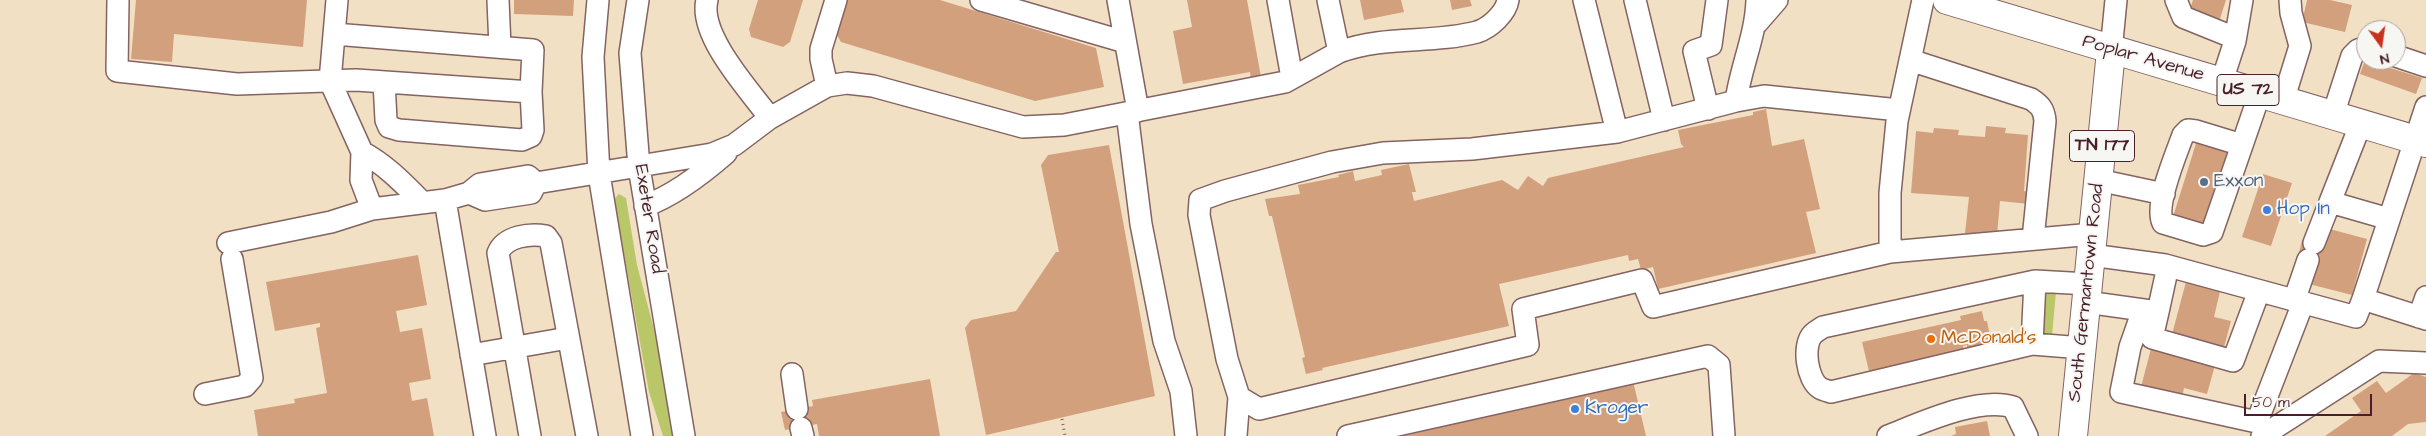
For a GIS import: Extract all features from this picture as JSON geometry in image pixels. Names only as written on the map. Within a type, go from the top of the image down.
[{"type":"main road","name":"Poplar Avenue","points":[[1952,1],[2111,51],[2222,81],[2420,141]]},
{"type":"main road","name":"South Germantown Road","points":[[2073,436],[2111,51]]},
{"type":"street","points":[[118,0],[117,71],[236,84],[330,81],[384,82],[531,92]]},
{"type":"street","points":[[337,0],[330,81],[362,152],[361,180],[372,208]]},
{"type":"street","points":[[498,0],[500,47]]},
{"type":"street","points":[[598,0],[593,57],[599,174],[642,436]]},
{"type":"street","name":"Exeter Road","points":[[638,0],[630,53],[639,167],[684,436]]},
{"type":"street","points":[[707,0],[706,6],[710,32],[734,71],[770,118]]},
{"type":"street","points":[[827,86],[821,49],[836,0]]},
{"type":"street","points":[[981,0],[1125,42]]},
{"type":"street","points":[[1118,0],[1125,42],[1141,224],[1164,341],[1181,391],[1186,436]]},
{"type":"street","points":[[1278,0],[1292,78]]},
{"type":"street","points":[[1328,0],[1339,52]]},
{"type":"street","points":[[645,206],[663,199],[712,165],[734,145],[770,118],[827,86],[847,84],[873,86],[1023,126],[1064,125],[1285,82],[1339,52],[1394,40],[1478,32],[1498,18],[1508,0]]},
{"type":"street","points":[[1584,0],[1617,132]]},
{"type":"street","points":[[1635,0],[1664,120]]},
{"type":"street","points":[[1708,109],[1694,51],[1711,45],[1717,0]]},
{"type":"street","points":[[1736,101],[1740,76],[1756,23],[1757,0]]},
{"type":"street","points":[[1756,23],[1777,0]]},
{"type":"street","points":[[1890,252],[1890,193],[1899,110],[1923,0]]},
{"type":"street","name":"South Germantown Road","points":[[2111,51],[2116,0]]},
{"type":"street","points":[[2176,0],[2183,17],[2235,38]]},
{"type":"street","points":[[2222,81],[2235,38],[2242,0]]},
{"type":"street","points":[[2242,145],[2188,130],[2183,135],[2164,194],[2161,210],[2163,223],[2203,235],[2208,235],[2212,232],[2242,145],[2272,97],[2300,46],[2290,0]]},
{"type":"street","points":[[334,34],[533,50],[531,92],[533,130],[531,136],[522,140],[399,130],[389,127],[386,120],[384,82]]},
{"type":"street","points":[[2333,116],[2352,56],[2356,52]]},
{"type":"street","points":[[2406,59],[2426,66]]},
{"type":"street","points":[[1910,60],[2031,99],[2040,105],[2044,112],[2045,121],[2033,239]]},
{"type":"street","points":[[1236,436],[1239,397],[1226,350],[1199,215],[1200,200],[1225,191],[1332,162],[1383,153],[1472,149],[1617,132],[1736,101],[1764,96],[1899,110]]},
{"type":"street","points":[[1239,397],[1259,409],[1528,345],[1523,309],[1642,280],[1653,307],[1890,252],[2033,239],[2092,244],[2356,318],[2389,219],[2420,141],[2426,107]]},
{"type":"street","points":[[2168,266],[2150,311],[2130,347],[2121,392],[2257,422],[2298,302],[2311,252],[2361,124]]},
{"type":"street","points":[[205,394],[245,386],[252,378],[230,251],[331,222],[372,208],[445,200],[469,193],[485,200],[531,192],[536,183],[712,154],[734,145]]},
{"type":"street","points":[[362,152],[378,160],[422,202]]},
{"type":"street","points":[[2098,180],[2164,194]]},
{"type":"street","points":[[445,200],[485,436]]},
{"type":"street","points":[[2330,202],[2389,219]]},
{"type":"street","points":[[530,436],[498,253],[501,246],[511,239],[538,235],[546,236],[551,244],[587,436]]},
{"type":"street","points":[[2082,348],[2032,344],[1831,392],[1820,388],[1813,381],[1807,346],[1812,334],[1823,327],[2034,281],[2087,293],[2150,311]]},
{"type":"street","points":[[2032,344],[2034,281]]},
{"type":"street","points":[[2150,311],[2152,338],[2233,361],[2259,291]]},
{"type":"street","points":[[2363,299],[2424,311]]},
{"type":"street","points":[[471,355],[568,338]]},
{"type":"street","points":[[1348,436],[1708,356],[1719,365],[1724,436]]},
{"type":"street","points":[[2262,436],[2379,361],[2426,364]]},
{"type":"street","points":[[792,374],[800,424]]},
{"type":"street","points":[[1888,436],[1924,428],[1942,414],[2000,403],[2013,407],[2027,436]]},
{"type":"path","points":[[1062,419],[1065,436]]},
{"type":"green space","points":[[619,194],[626,198],[637,265],[664,367],[676,436],[663,436],[649,392],[614,199]]},
{"type":"green space","points":[[2056,292],[2052,335],[2042,333],[2044,293]]},
{"type":"building","points":[[136,0],[307,0],[303,47],[174,34],[172,62],[131,59]]},
{"type":"building","points":[[514,0],[574,0],[573,16],[514,14]]},
{"type":"building","points":[[758,0],[803,0],[790,42],[783,47],[751,37],[749,29]]},
{"type":"building","points":[[848,0],[940,0],[1096,48],[1104,87],[1035,101],[841,42],[837,35]]},
{"type":"building","points":[[1187,0],[1247,0],[1261,77],[1251,79],[1250,72],[1183,84],[1173,31],[1192,27]]},
{"type":"building","points":[[1360,0],[1401,0],[1404,12],[1364,20]]},
{"type":"building","points":[[1450,0],[1470,0],[1472,6],[1452,10]]},
{"type":"building","points":[[2193,0],[2226,0],[2218,25],[2188,16]]},
{"type":"building","points":[[2307,0],[2330,0],[2352,5],[2345,32],[2302,22]]},
{"type":"building","points":[[2361,70],[2397,70],[2422,78],[2416,94],[2360,74]]},
{"type":"building","points":[[1766,109],[1772,146],[1804,139],[1820,209],[1806,212],[1816,253],[1658,289],[1653,267],[1641,270],[1638,259],[1629,261],[1628,255],[1499,284],[1509,326],[1322,368],[1323,370],[1306,374],[1302,358],[1305,357],[1272,216],[1269,216],[1265,199],[1300,194],[1298,185],[1339,177],[1338,175],[1353,171],[1355,181],[1382,175],[1381,170],[1409,164],[1416,192],[1412,192],[1414,201],[1502,180],[1518,190],[1528,176],[1543,186],[1548,178],[1684,147],[1681,144],[1678,130],[1753,115],[1753,112]]},
{"type":"building","points":[[1986,126],[2006,128],[2005,133],[2028,135],[2024,191],[2030,192],[2029,204],[2000,201],[1997,235],[1965,233],[1969,197],[1911,193],[1916,131],[1933,133],[1934,128],[1959,130],[1958,135],[1985,137]]},
{"type":"building","points":[[2198,137],[2230,146],[2204,230],[2172,220]]},
{"type":"building","points":[[1109,145],[1155,396],[986,435],[965,328],[971,320],[1016,311],[1056,252],[1059,252],[1041,165],[1048,155]]},
{"type":"building","name":"Hop In","points":[[2263,174],[2292,183],[2271,246],[2242,237]]},
{"type":"building","points":[[2326,228],[2367,239],[2352,295],[2309,284],[2315,262],[2298,257],[2302,240],[2321,245]]},
{"type":"building","points":[[418,255],[427,305],[396,311],[400,332],[422,328],[431,379],[409,383],[412,401],[427,398],[434,436],[258,436],[254,410],[295,403],[294,399],[327,393],[316,328],[320,327],[320,323],[275,331],[266,282]]},
{"type":"building","points":[[2187,278],[2221,287],[2214,317],[2231,321],[2223,351],[2171,338]]},
{"type":"building","name":"McDonald's","points":[[1982,311],[1984,321],[1987,321],[1990,336],[1988,337],[1989,343],[1967,348],[1967,345],[1963,346],[1964,350],[1869,371],[1862,342],[1961,320],[1960,316]]},
{"type":"building","points":[[2153,341],[2217,358],[2207,394],[2184,388],[2182,398],[2141,387]]},
{"type":"building","points":[[2414,373],[2426,377],[2426,422],[2408,424],[2392,436],[2325,436],[2361,411],[2352,398],[2377,381],[2386,393]]},
{"type":"building","points":[[930,379],[940,436],[819,436],[817,424],[785,430],[781,412],[813,406],[812,400]]},
{"type":"building","name":"Kroger","points":[[1633,381],[1646,436],[1391,436]]},
{"type":"building","points":[[1987,421],[1990,436],[1951,436],[1956,434],[1955,427]]},
{"type":"place","name":"Exxon","points":[[2204,182]]},
{"type":"place","name":"Hop In","points":[[2267,210]]},
{"type":"place","name":"McDonald's","points":[[1931,339]]},
{"type":"place","name":"Kroger","points":[[1575,409]]}]
